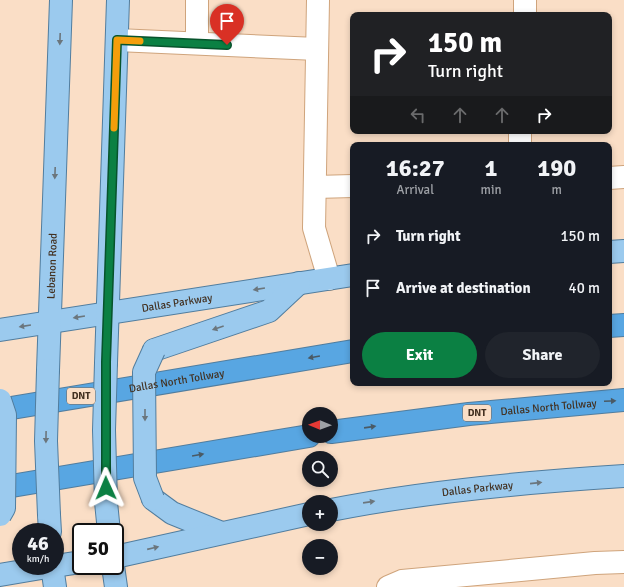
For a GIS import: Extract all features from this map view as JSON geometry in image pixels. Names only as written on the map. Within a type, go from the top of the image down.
[{"type":"highway","points":[[612,326],[624,325]]},
{"type":"highway","name":"Dallas North Tollway","points":[[0,410],[350,352]]},
{"type":"highway","name":"Dallas North Tollway","points":[[338,431],[469,414],[624,400]]},
{"type":"highway","points":[[0,488],[302,437]]},
{"type":"main road","name":"Lebanon Road","points":[[50,523],[46,441],[61,0]]},
{"type":"main road","points":[[108,523],[104,430],[118,0]]},
{"type":"main road","points":[[612,252],[624,251]]},
{"type":"main road","name":"Dallas Parkway","points":[[0,330],[350,276]]},
{"type":"main road","points":[[219,532],[172,513],[153,499],[145,478],[144,372],[154,350],[269,311],[299,283]]},
{"type":"main road","points":[[0,400],[5,416],[5,423],[4,508],[0,515]]},
{"type":"main road","name":"Dallas Parkway","points":[[338,509],[365,503],[442,493],[624,476]]},
{"type":"main road","points":[[124,555],[219,532],[302,515]]},
{"type":"main road","points":[[0,575],[12,573]]},
{"type":"main road","points":[[54,575],[55,587]]},
{"type":"main road","points":[[114,575],[116,587]]},
{"type":"lane","points":[[197,0],[197,43]]},
{"type":"lane","points":[[318,0],[314,228],[329,279]]},
{"type":"lane","points":[[525,0],[525,12]]},
{"type":"lane","points":[[117,40],[317,49]]},
{"type":"lane","points":[[612,178],[624,177]]},
{"type":"lane","points":[[315,187],[350,186]]},
{"type":"lane","points":[[388,587],[402,581],[595,563],[624,562]]},
{"type":"slow traffic","points":[[114,128],[117,40],[140,41]]},
{"type":"route","points":[[106,488],[104,430],[117,40],[227,45]]}]
